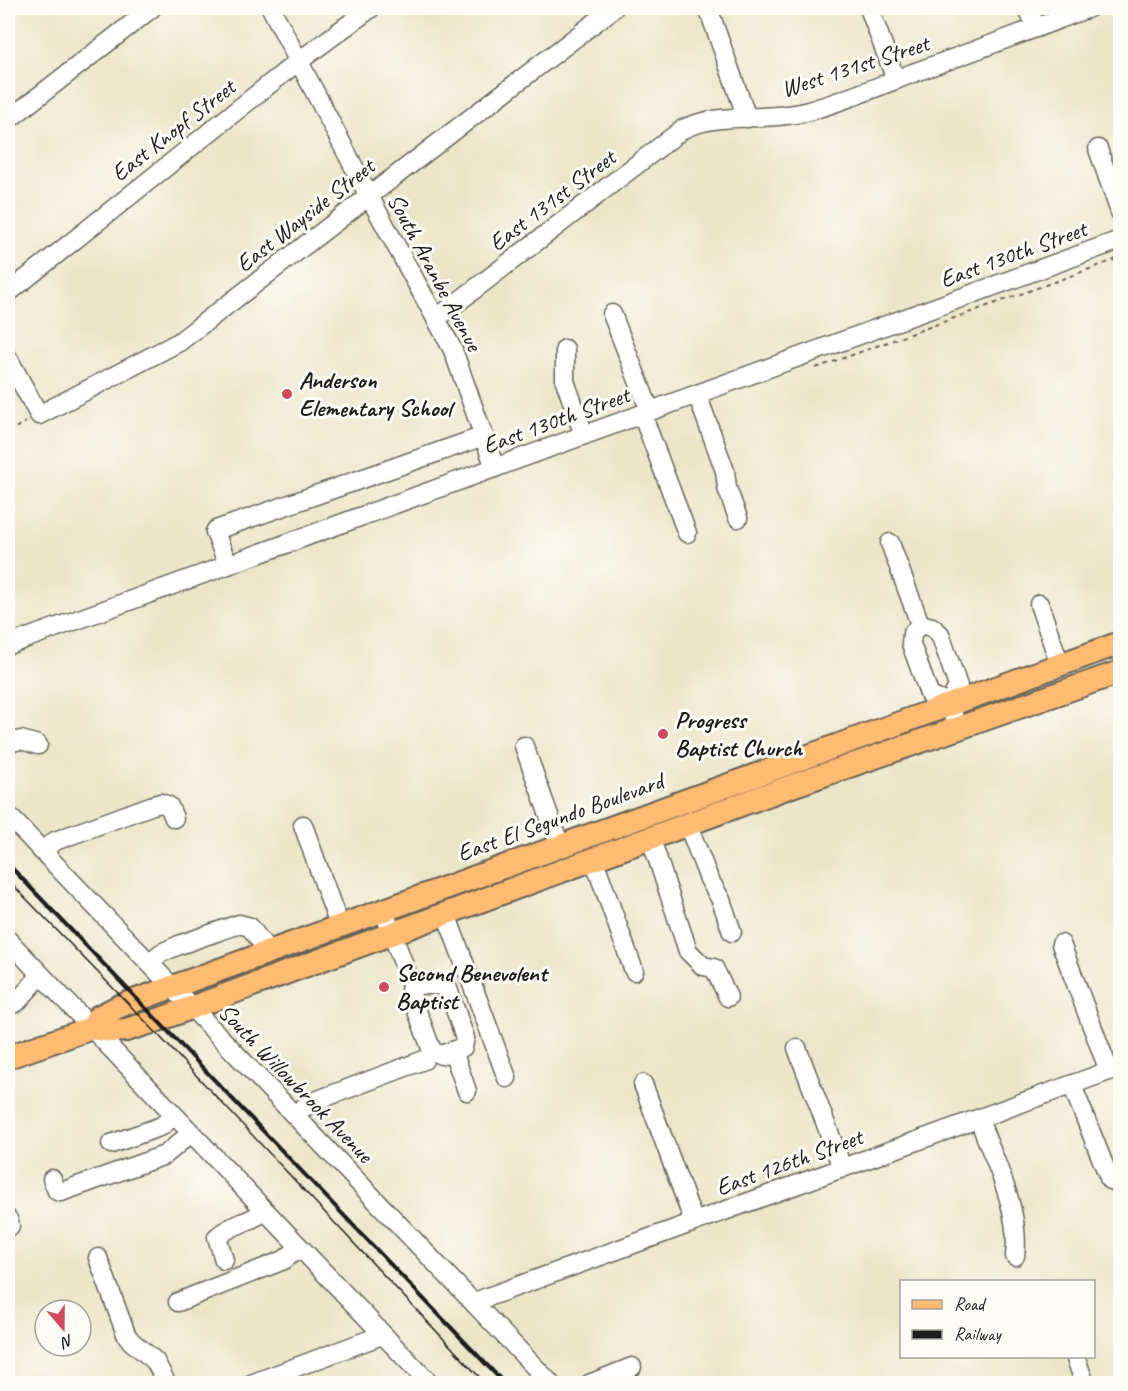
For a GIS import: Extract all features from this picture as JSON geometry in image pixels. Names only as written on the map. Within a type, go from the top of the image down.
[{"type":"main road","name":"East El Segundo Boulevard","points":[[92,1028],[99,1017],[105,1013],[268,951],[1120,643]]},
{"type":"main road","name":"East El Segundo Boulevard","points":[[8,1057],[92,1028],[110,1031],[126,1030],[191,1008],[688,825],[1120,672]]},
{"type":"street","points":[[8,120],[152,8]]},
{"type":"street","name":"South Aranbe Avenue","points":[[271,8],[369,196],[453,350],[495,468]]},
{"type":"street","name":"East Knopf Street","points":[[8,293],[300,60],[371,8]]},
{"type":"street","name":"East Wayside Street","points":[[39,415],[179,342],[614,8]]},
{"type":"street","points":[[708,8],[747,118]]},
{"type":"street","points":[[870,8],[896,80]]},
{"type":"street","points":[[1028,8],[1036,28]]},
{"type":"street","name":"West 131st Street","points":[[698,122],[776,117],[804,112],[1089,8]]},
{"type":"street","name":"East 131st Street","points":[[437,318],[683,129],[698,122]]},
{"type":"street","points":[[1098,149],[1120,212]]},
{"type":"street","name":"East 130th Street","points":[[8,645],[1120,240]]},
{"type":"street","points":[[612,314],[687,533]]},
{"type":"street","points":[[565,349],[565,381],[584,435]]},
{"type":"street","points":[[8,358],[39,415]]},
{"type":"street","points":[[697,394],[725,471],[727,488],[738,518]]},
{"type":"street","points":[[228,565],[216,530],[484,436]]},
{"type":"street","points":[[890,543],[920,624]]},
{"type":"street","points":[[1039,604],[1060,665]]},
{"type":"street","points":[[920,624],[912,634],[911,644],[930,696],[949,704],[958,728]]},
{"type":"street","points":[[920,624],[932,627],[940,634],[958,686],[949,704]]},
{"type":"street","points":[[8,743],[21,740],[38,744]]},
{"type":"street","points":[[524,746],[560,846]]},
{"type":"street","points":[[42,851],[55,841],[153,805],[161,803],[168,806],[174,818]]},
{"type":"street","name":"South Willowbrook Avenue","points":[[8,815],[551,1383]]},
{"type":"street","points":[[303,825],[339,925]]},
{"type":"street","points":[[688,825],[710,879],[722,900],[732,932]]},
{"type":"street","points":[[651,839],[688,951],[703,966],[714,968],[729,997]]},
{"type":"street","points":[[594,860],[634,971]]},
{"type":"street","points":[[383,909],[411,984],[410,992],[432,1051],[441,1055],[463,1047],[465,1038],[447,986],[411,984]]},
{"type":"street","points":[[446,914],[507,1078]]},
{"type":"street","points":[[149,963],[161,953],[179,945],[239,924],[250,927],[268,951]]},
{"type":"street","points":[[8,940],[430,1383]]},
{"type":"street","points":[[1061,944],[1115,1069]]},
{"type":"street","points":[[8,1005],[17,1002],[41,975]]},
{"type":"street","points":[[797,1048],[838,1156],[840,1169]]},
{"type":"street","points":[[453,1051],[467,1091]]},
{"type":"street","points":[[294,1115],[310,1103],[424,1060]]},
{"type":"street","name":"East 126th Street","points":[[474,1302],[1115,1069]]},
{"type":"street","points":[[643,1084],[694,1222]]},
{"type":"street","points":[[1072,1085],[1110,1180],[1120,1181]]},
{"type":"street","points":[[111,1144],[162,1126],[174,1115]]},
{"type":"street","points":[[979,1119],[1013,1215],[1017,1240],[1015,1256]]},
{"type":"street","points":[[52,1179],[57,1191],[61,1192],[165,1155],[191,1133]]},
{"type":"street","points":[[224,1260],[217,1238],[227,1230],[265,1211]]},
{"type":"street","points":[[178,1302],[284,1260],[299,1248]]},
{"type":"street","points":[[98,1258],[126,1334],[131,1341],[155,1360],[167,1383]]},
{"type":"street","points":[[251,1383],[382,1335]]},
{"type":"street","points":[[1076,1358],[1085,1383]]},
{"type":"street","points":[[589,1383],[632,1367]]},
{"type":"path","points":[[8,432],[39,415]]},
{"type":"tram line","points":[[8,880],[147,1023],[486,1384]]},
{"type":"railway","points":[[8,864],[505,1384]]},
{"type":"place","name":"Anderson Elementary School","points":[[287,394]]},
{"type":"place","name":"Progress Baptist Church","points":[[663,734]]},
{"type":"place","name":"Second Benevolent Baptist","points":[[384,987]]}]
